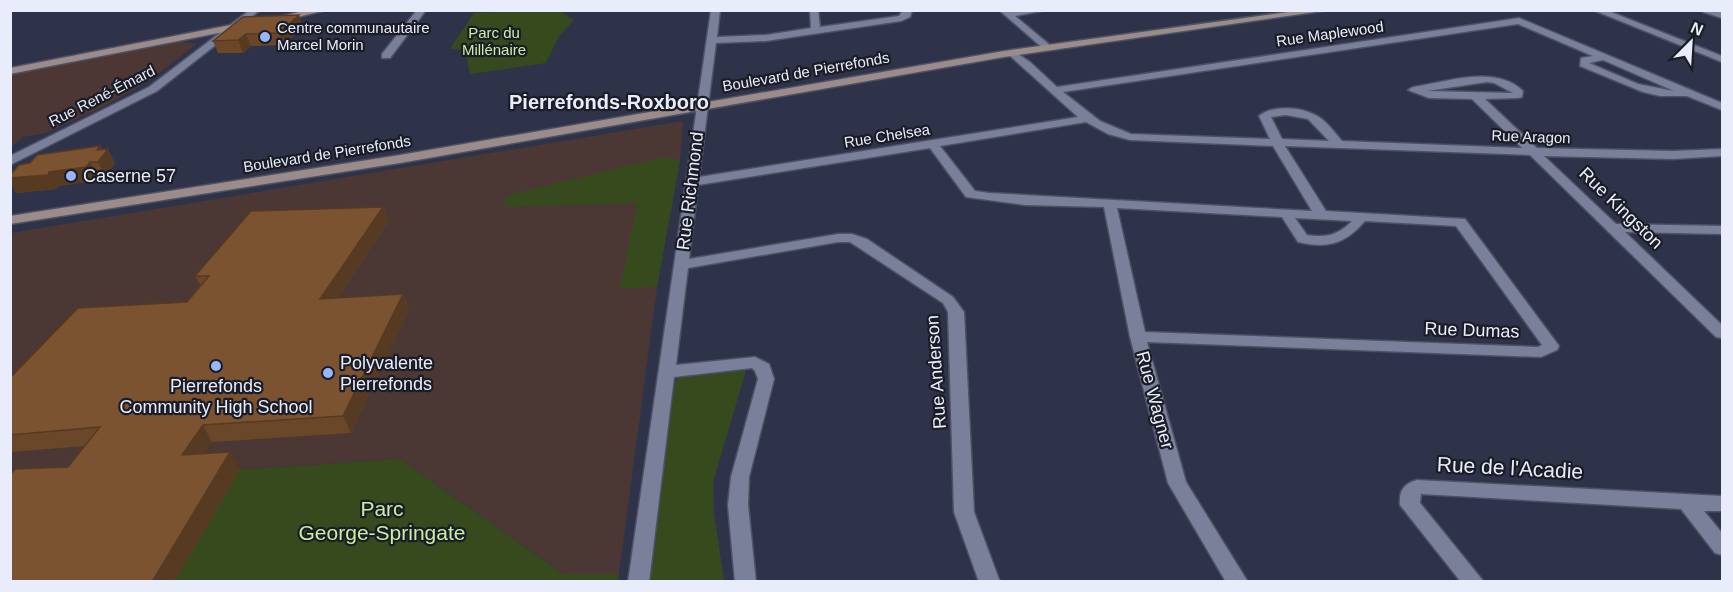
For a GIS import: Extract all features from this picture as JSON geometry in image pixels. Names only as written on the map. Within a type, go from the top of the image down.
[{"type":"main road","points":[[10,71],[322,10]]},
{"type":"main road","name":"Boulevard de Pierrefonds","points":[[10,220],[366,165],[1012,53],[1324,10]]},
{"type":"main road","points":[[183,37],[201,39],[209,46]]},
{"type":"street","name":"Rue René-Émard","points":[[10,161],[140,97],[168,79],[256,10]]},
{"type":"street","points":[[386,56],[422,10]]},
{"type":"street","name":"Rue Richmond","points":[[638,582],[716,10]]},
{"type":"street","points":[[814,10],[815,27],[818,30]]},
{"type":"street","points":[[712,40],[766,38],[901,18],[907,15],[909,10]]},
{"type":"street","points":[[1005,12],[1043,10]]},
{"type":"street","points":[[1597,10],[1722,59]]},
{"type":"street","points":[[1706,10],[1722,15]]},
{"type":"street","points":[[1005,12],[1048,48]]},
{"type":"street","name":"Rue Maplewood","points":[[1055,90],[1519,21],[1722,107]]},
{"type":"street","name":"Rue Aragon","points":[[1012,53],[1086,119],[1112,134],[1130,137],[1535,152],[1673,154],[1722,152]]},
{"type":"street","name":"Rue Maplewood","points":[[1603,57],[1585,60],[1584,64],[1651,93],[1666,96],[1691,93]]},
{"type":"street","points":[[1487,79],[1496,80],[1518,91],[1518,95],[1513,96],[1475,96],[1429,94],[1413,90],[1487,79]]},
{"type":"street","name":"Rue Kingston","points":[[1475,96],[1719,327]]},
{"type":"street","points":[[1322,216],[1278,144],[1265,116],[1273,112],[1298,112],[1314,116],[1338,144]]},
{"type":"street","name":"Rue Chelsea","points":[[692,182],[1086,119]]},
{"type":"street","name":"Rue Dumas","points":[[933,144],[971,194],[1004,201],[1110,204],[1287,215],[1460,222],[1551,346],[1541,352],[1138,337]]},
{"type":"street","name":"Rue Wagner","points":[[1110,204],[1138,337],[1177,483],[1238,582]]},
{"type":"street","points":[[1287,215],[1303,239],[1327,243],[1344,238],[1362,217]]},
{"type":"street","points":[[1613,228],[1722,230]]},
{"type":"street","name":"Rue Anderson","points":[[681,265],[838,238],[852,238],[862,242],[948,300],[956,312],[963,512],[990,582]]},
{"type":"street","points":[[666,372],[755,362],[763,368],[766,380],[740,477],[738,505],[746,582]]},
{"type":"street","name":"Rue de l'Acadie","points":[[1474,582],[1410,506],[1409,493],[1417,487],[1722,504]]},
{"type":"street","points":[[1686,502],[1722,547]]},
{"type":"shaded area","points":[[179,41],[197,44],[147,82],[99,109],[46,133],[23,137],[11,147],[11,74]]},
{"type":"shaded area","name":"Polyvalente Pierrefonds","points":[[683,121],[680,160],[657,287],[619,574],[563,574],[400,459],[11,485],[11,233]]},
{"type":"green space","name":"Parc du Millénaire","points":[[560,11],[574,20],[559,36],[546,63],[470,74],[465,49],[450,49],[474,13]]},
{"type":"green space","points":[[664,157],[680,160],[657,287],[620,288],[637,203],[503,207],[508,195]]},
{"type":"green space","points":[[740,367],[745,370],[745,374],[713,482],[714,513],[724,581],[649,582],[675,382],[683,375]]},
{"type":"green space","name":"Parc George-Springate","points":[[400,459],[563,574],[619,574],[618,582],[11,582],[11,485]]},
{"type":"building","points":[[299,15],[279,33],[246,34],[238,40],[213,41],[243,17]]},
{"type":"building","points":[[100,146],[97,150],[108,149],[98,162],[90,162],[86,167],[49,172],[48,175],[10,178],[19,165],[30,163],[37,155]]},
{"type":"building","name":"Pierrefonds Community High School","points":[[383,207],[320,299],[403,294],[343,416],[203,425],[182,455],[230,452],[152,582],[10,582],[10,475],[15,469],[68,467],[100,427],[10,435],[10,378],[78,308],[187,302],[209,276],[195,276],[251,211]]},
{"type":"place","name":"Centre communautaire Marcel Morin","points":[[265,37]]},
{"type":"place","name":"Caserne 57","points":[[71,176]]},
{"type":"place","name":"Pierrefonds Community High School","points":[[216,366]]},
{"type":"place","name":"Polyvalente Pierrefonds","points":[[328,373]]},
{"type":"district","name":"Pierrefonds-Roxboro","points":[[609,102]]}]
